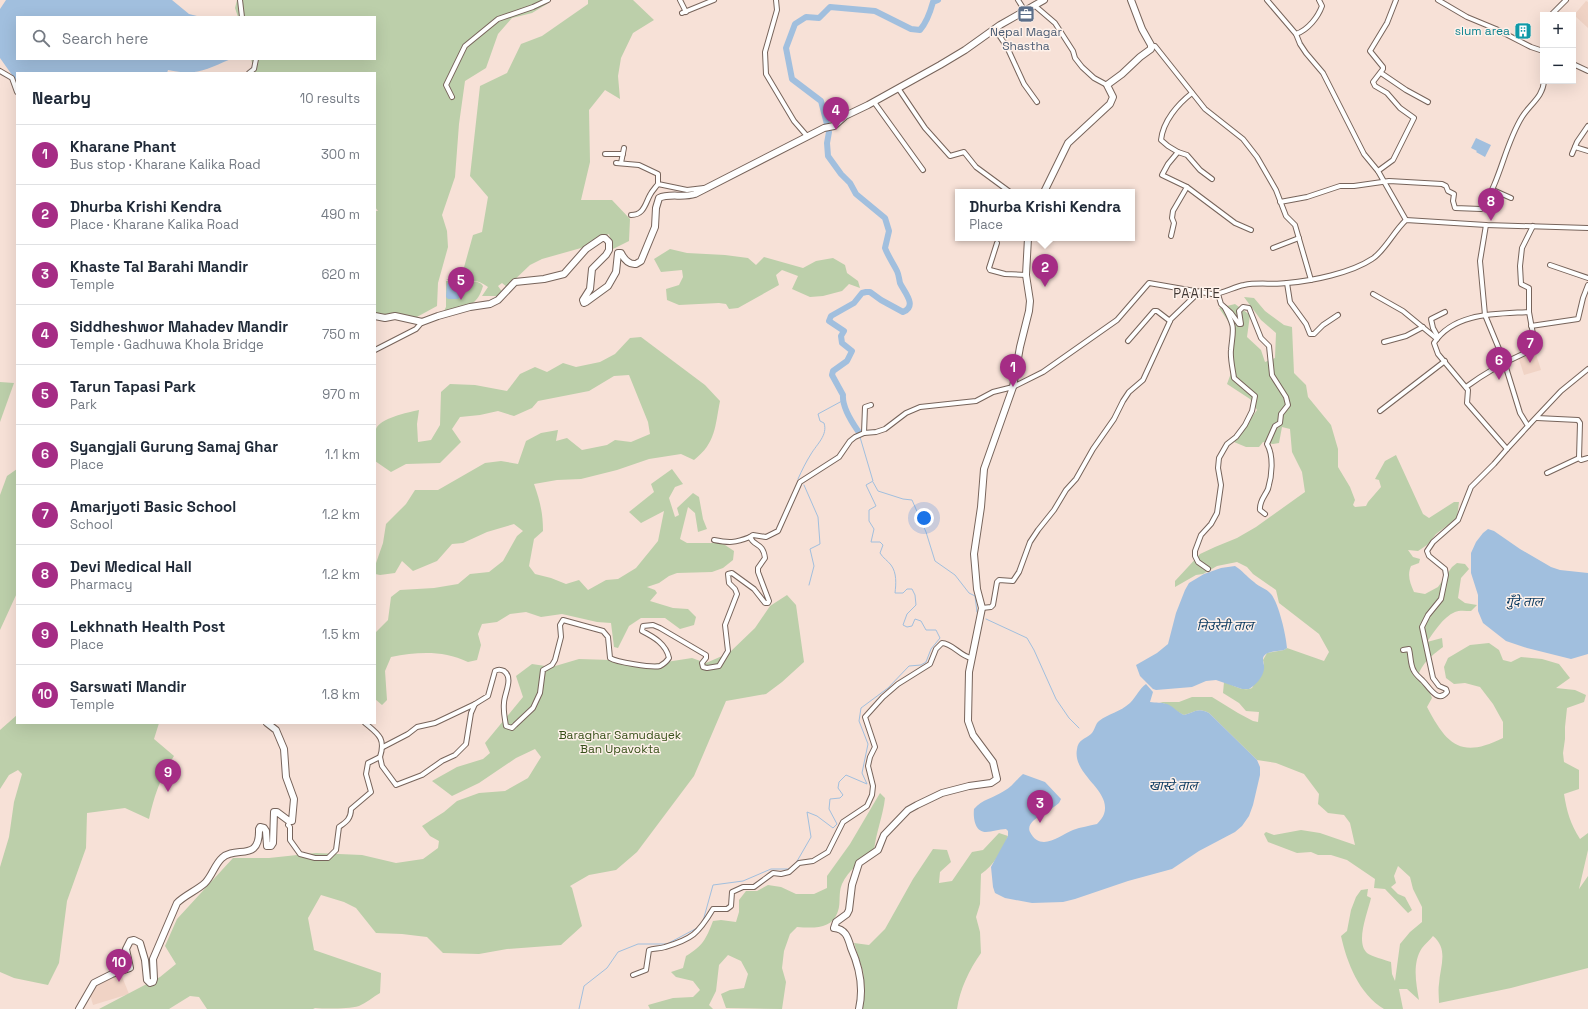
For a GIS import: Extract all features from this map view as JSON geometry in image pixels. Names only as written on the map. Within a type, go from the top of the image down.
[{"type":"main road","points":[[376,316],[385,318],[395,316],[415,322],[422,322],[470,307],[495,302],[515,282],[544,279],[564,274],[586,249],[602,238],[605,238],[609,242],[609,250],[592,269],[590,290],[583,300],[584,303],[608,286],[616,272],[618,253],[621,253],[629,264],[636,264],[641,261],[654,227],[656,208],[659,198],[663,196],[687,197],[807,136],[824,128],[834,126],[845,116],[874,102],[965,50],[995,29],[1044,0]]},
{"type":"main road","points":[[1045,189],[1068,143],[1110,104],[1113,97],[1106,85],[1122,74],[1152,47],[1142,29],[1131,0]]},
{"type":"main road","points":[[859,1009],[861,995],[858,964],[846,934],[841,929],[834,928],[836,922],[847,914],[849,910],[852,885],[859,863],[878,850],[884,835],[900,818],[917,804],[942,793],[969,786],[991,783],[997,779],[993,762],[978,743],[969,726],[969,672],[982,608],[977,588],[974,560],[981,507],[983,475],[1013,387],[1020,347],[1030,306],[1026,275],[1028,241]]},
{"type":"main road","points":[[79,1009],[94,983],[112,974],[130,968],[126,949],[130,940],[140,943],[145,960],[147,980],[149,982],[153,982],[153,959],[177,903],[205,883],[222,858],[229,854],[248,851],[255,847],[259,838],[260,827],[264,828],[266,831],[267,846],[271,846],[273,843],[274,812],[277,812],[290,822],[293,820],[294,805],[286,777],[285,754],[276,730],[268,724]]},
{"type":"street","points":[[240,0],[242,16]]},
{"type":"street","points":[[452,97],[446,85],[465,46],[498,19],[533,8],[548,0]]},
{"type":"street","points":[[680,0],[684,12],[714,0]]},
{"type":"street","points":[[776,0],[777,10],[765,52],[766,74],[794,121],[807,136]]},
{"type":"street","points":[[1018,0],[1025,11]]},
{"type":"street","points":[[1267,0],[1296,34],[1306,53],[1323,73],[1364,154],[1378,171],[1406,220]]},
{"type":"street","points":[[1296,34],[1304,30],[1319,14],[1322,6],[1319,0]]},
{"type":"street","points":[[1378,171],[1393,160],[1414,118],[1400,108],[1387,93],[1375,86],[1373,82],[1383,67],[1370,51],[1387,23],[1396,0]]},
{"type":"street","points":[[1438,0],[1467,17],[1540,50]]},
{"type":"street","points":[[1554,12],[1566,0]]},
{"type":"street","points":[[1034,5],[1055,23],[1073,51],[1075,58],[1082,67],[1094,78],[1106,85]]},
{"type":"street","points":[[995,29],[1007,47],[1024,84],[1037,102]]},
{"type":"street","points":[[1152,47],[1155,46],[1205,109],[1243,138],[1257,157],[1276,190],[1286,216],[1294,225],[1311,280]]},
{"type":"street","points":[[250,72],[254,69],[256,60]]},
{"type":"street","points":[[1576,65],[1588,71]]},
{"type":"street","points":[[0,71],[12,78],[16,89]]},
{"type":"street","points":[[1381,72],[1406,90],[1428,102]]},
{"type":"street","points":[[1280,202],[1307,197],[1340,186],[1354,186],[1385,182],[1442,184],[1446,186],[1448,191],[1454,194],[1453,202],[1455,208],[1481,209],[1493,190],[1504,157],[1521,118],[1542,93],[1544,84]]},
{"type":"street","points":[[898,88],[926,128],[950,156],[964,152],[976,167],[1006,189]]},
{"type":"street","points":[[1192,93],[1177,107],[1162,132],[1161,140],[1178,152],[1187,155],[1200,170],[1212,179]]},
{"type":"street","points":[[874,102],[923,170]]},
{"type":"street","points":[[1572,154],[1588,126]]},
{"type":"street","points":[[1575,147],[1588,151]]},
{"type":"street","points":[[621,163],[624,148]]},
{"type":"street","points":[[1178,152],[1168,164],[1162,175],[1187,187],[1234,223],[1251,230]]},
{"type":"street","points":[[605,154],[623,154]]},
{"type":"street","points":[[616,163],[639,165],[658,174],[658,184],[650,193],[644,210],[636,215],[631,214]]},
{"type":"street","points":[[658,184],[687,190],[708,187]]},
{"type":"street","points":[[1171,236],[1174,223],[1172,218],[1173,211],[1187,187]]},
{"type":"street","points":[[1493,190],[1511,198]]},
{"type":"street","points":[[714,540],[733,543],[753,535],[766,537],[778,531],[800,482],[837,459],[855,436],[864,433],[876,432],[885,428],[906,413],[920,407],[976,401],[993,392],[1013,387],[1043,372],[1117,320],[1149,283],[1218,294],[1244,285],[1287,284],[1325,277],[1360,265],[1374,258],[1399,226],[1406,220],[1486,225],[1588,228]]},
{"type":"street","points":[[1486,225],[1480,261],[1485,315],[1504,362],[1520,413],[1528,426]]},
{"type":"street","points":[[1466,387],[1483,374],[1504,362],[1534,349],[1535,345],[1529,312],[1530,288],[1521,284],[1520,266],[1522,248],[1533,226]]},
{"type":"street","points":[[1273,248],[1299,238]]},
{"type":"street","points":[[997,243],[989,268],[990,270],[1004,274],[1026,275]]},
{"type":"street","points":[[1550,265],[1588,278]]},
{"type":"street","points":[[1287,284],[1290,302],[1306,324],[1310,334],[1314,334],[1323,325],[1338,315]]},
{"type":"street","points":[[1531,326],[1578,319],[1588,285]]},
{"type":"street","points":[[982,608],[991,607],[993,605],[997,582],[999,580],[1013,581],[1019,572],[1030,542],[1054,510],[1066,490],[1076,479],[1093,449],[1114,419],[1129,392],[1143,380],[1170,321],[1181,308],[1200,291]]},
{"type":"street","points":[[1218,294],[1221,304],[1231,312],[1239,324],[1241,324],[1239,312],[1242,307],[1249,308],[1261,338],[1269,346],[1272,375],[1286,397],[1288,405],[1281,414],[1280,422],[1274,426],[1267,444],[1271,451],[1272,457],[1270,482],[1260,504],[1260,510],[1266,514]]},
{"type":"street","points":[[1373,294],[1403,311],[1438,338]]},
{"type":"street","points":[[1208,569],[1198,562],[1195,556],[1195,551],[1201,535],[1211,524],[1217,513],[1221,485],[1218,458],[1227,444],[1236,437],[1245,425],[1248,416],[1252,411],[1255,396],[1234,378],[1231,351],[1233,343],[1233,327],[1225,308]]},
{"type":"street","points":[[1128,341],[1154,311],[1157,311],[1170,321]]},
{"type":"street","points":[[1438,338],[1432,328],[1431,319],[1445,312]]},
{"type":"street","points":[[1507,448],[1467,403],[1468,390],[1438,354],[1434,345],[1438,338],[1446,330],[1468,319],[1485,315],[1529,312]]},
{"type":"street","points":[[376,349],[416,329],[422,322]]},
{"type":"street","points":[[1384,342],[1402,338],[1423,327]]},
{"type":"street","points":[[1380,411],[1444,361]]},
{"type":"street","points":[[1403,650],[1409,649],[1413,669],[1434,695],[1440,697],[1444,696],[1447,692],[1446,689],[1439,686],[1432,678],[1422,627],[1428,615],[1441,599],[1446,575],[1445,569],[1429,556],[1427,551],[1434,542],[1458,520],[1471,487],[1561,392],[1588,369]]},
{"type":"street","points":[[864,433],[865,407],[871,405]]},
{"type":"street","points":[[1537,418],[1578,420],[1580,423],[1579,458]]},
{"type":"street","points":[[1579,458],[1582,461],[1588,458]]},
{"type":"street","points":[[1547,473],[1579,458]]},
{"type":"street","points":[[383,747],[408,734],[416,727],[435,723],[475,704],[488,696],[495,671],[498,669],[505,672],[509,679],[504,704],[506,726],[512,728],[533,708],[540,693],[543,670],[552,665],[555,660],[561,638],[560,625],[562,620],[603,631],[608,637],[610,658],[614,661],[650,667],[660,666],[666,662],[669,658],[668,651],[652,636],[642,631],[643,626],[648,625],[660,628],[706,654],[706,658],[702,664],[703,667],[707,668],[719,666],[728,651],[725,626],[737,594],[735,589],[729,583],[728,574],[732,573],[749,585],[766,604],[768,602],[758,572],[758,568],[765,558],[764,552],[761,546],[751,540],[750,537]]},
{"type":"street","points":[[632,975],[646,970],[649,950],[663,948],[689,939],[701,928],[712,909],[727,909],[731,906],[732,892],[743,887],[754,887],[773,873],[781,874],[789,872],[799,863],[814,861],[828,852],[843,822],[867,806],[872,795],[873,786],[868,766],[870,757],[875,747],[865,717],[883,697],[898,684],[930,664],[936,649],[942,643],[946,643],[962,655],[971,658]]},
{"type":"street","points":[[366,724],[377,733],[382,741],[383,747],[380,757],[382,766],[396,785],[422,775],[442,761],[455,755],[466,744],[468,728],[475,704]]},
{"type":"street","points":[[290,822],[288,825],[290,827],[290,840],[300,854],[315,858],[328,858],[336,850],[339,827],[351,816],[351,809],[371,792],[366,774],[368,763],[380,757]]},
{"type":"shaded area","points":[[1586,1],[1588,2],[1588,28],[1576,17],[1576,13]]},
{"type":"shaded area","points":[[1535,351],[1541,370],[1524,375],[1518,356]]},
{"type":"shaded area","points":[[121,974],[129,994],[93,1005],[90,994],[96,985]]},
{"type":"green space","points":[[237,0],[549,0],[547,4],[532,13],[512,18],[498,34],[486,68],[465,81],[459,124],[455,177],[442,215],[447,231],[448,247],[438,283],[437,306],[415,318],[376,315],[376,211],[378,211],[376,208],[376,72],[253,72],[251,60],[376,60],[376,16],[238,16],[235,8]]},
{"type":"green space","points":[[588,0],[633,0],[654,20],[633,33],[621,58],[618,76],[620,99],[605,90],[589,110],[590,162],[581,200],[612,200],[630,219],[629,241],[613,249],[609,234],[581,248],[542,259],[530,265],[507,287],[502,283],[498,286],[503,293],[499,296],[482,296],[488,287],[480,282],[483,286],[477,299],[473,303],[463,308],[443,313],[446,307],[446,281],[454,281],[446,280],[463,271],[473,235],[482,232],[488,197],[470,176],[480,86],[507,73],[521,44],[542,36],[588,4]],"holes":[[[456,281],[462,283],[472,281],[478,282],[462,284]]]},
{"type":"green space","points":[[670,249],[687,253],[748,258],[756,265],[764,257],[803,268],[816,261],[833,258],[845,265],[847,273],[858,281],[860,288],[849,284],[842,291],[823,296],[810,297],[792,289],[798,276],[782,270],[776,275],[779,285],[738,308],[729,309],[726,304],[719,303],[679,305],[667,300],[666,289],[679,285],[683,277],[682,270],[661,272],[654,259]]},
{"type":"green space","points":[[1244,297],[1254,298],[1265,311],[1284,325],[1292,327],[1294,373],[1306,385],[1308,397],[1331,425],[1338,449],[1338,467],[1350,487],[1355,500],[1353,505],[1355,507],[1366,506],[1381,487],[1379,480],[1375,479],[1385,461],[1396,455],[1423,514],[1429,518],[1454,502],[1459,502],[1457,518],[1436,534],[1427,545],[1418,551],[1408,550],[1413,557],[1420,559],[1419,563],[1411,566],[1409,573],[1410,582],[1414,592],[1425,594],[1438,587],[1452,567],[1457,563],[1465,564],[1469,569],[1461,578],[1458,598],[1465,603],[1477,605],[1471,611],[1458,611],[1451,614],[1439,625],[1427,642],[1442,638],[1443,647],[1427,660],[1417,678],[1428,688],[1432,698],[1427,707],[1441,731],[1457,745],[1466,747],[1476,747],[1503,738],[1503,722],[1493,704],[1480,687],[1465,683],[1454,684],[1446,678],[1444,667],[1448,658],[1470,645],[1489,643],[1499,650],[1503,660],[1511,662],[1521,657],[1542,659],[1559,664],[1570,678],[1556,688],[1575,690],[1586,695],[1584,702],[1567,708],[1563,753],[1564,762],[1579,770],[1579,789],[1564,794],[1569,817],[1580,839],[1588,833],[1588,850],[1579,889],[1588,876],[1588,968],[1511,988],[1439,1003],[1442,952],[1438,941],[1433,936],[1422,948],[1417,960],[1416,973],[1419,1000],[1407,989],[1399,989],[1403,1009],[1384,1009],[1375,1003],[1355,977],[1341,936],[1347,931],[1351,910],[1356,897],[1361,890],[1368,889],[1367,896],[1371,898],[1363,927],[1362,942],[1367,953],[1391,962],[1392,974],[1395,981],[1400,944],[1410,932],[1422,922],[1422,907],[1413,889],[1410,877],[1398,866],[1394,876],[1396,883],[1391,887],[1398,894],[1405,897],[1412,910],[1408,913],[1385,889],[1374,888],[1375,879],[1347,860],[1331,855],[1318,855],[1311,852],[1297,853],[1268,842],[1264,834],[1266,832],[1274,835],[1301,830],[1320,833],[1355,845],[1350,823],[1344,815],[1328,813],[1318,804],[1319,794],[1304,774],[1276,763],[1257,760],[1209,713],[1205,711],[1199,710],[1184,715],[1160,702],[1179,702],[1192,697],[1212,697],[1238,713],[1258,722],[1259,712],[1246,711],[1239,703],[1223,693],[1224,682],[1242,689],[1252,688],[1264,664],[1263,660],[1267,653],[1284,650],[1287,648],[1324,661],[1329,652],[1319,634],[1279,603],[1276,590],[1253,574],[1247,567],[1237,562],[1217,566],[1203,574],[1196,575],[1175,587],[1175,581],[1200,554],[1237,538],[1256,527],[1305,492],[1302,472],[1292,452],[1290,429],[1282,427],[1279,443],[1273,444],[1263,442],[1259,447],[1246,447],[1234,442],[1257,410],[1250,399],[1227,384],[1234,365],[1229,356],[1232,341],[1232,330],[1219,308],[1235,304],[1250,315],[1247,337],[1261,350],[1265,362],[1275,358],[1276,333],[1261,320]]},
{"type":"green space","points":[[641,337],[705,385],[720,401],[711,440],[707,447],[694,460],[681,454],[649,459],[617,470],[581,479],[557,480],[534,484],[541,507],[543,531],[534,539],[529,566],[535,574],[566,584],[579,580],[588,590],[606,580],[618,579],[636,568],[658,541],[664,511],[641,523],[629,512],[654,492],[651,484],[672,469],[683,484],[675,487],[669,498],[675,517],[679,515],[677,508],[693,493],[699,497],[703,519],[707,529],[698,532],[695,513],[688,507],[680,539],[687,543],[722,543],[734,551],[733,560],[723,568],[712,572],[677,573],[669,576],[659,583],[647,587],[655,590],[657,593],[650,601],[673,608],[688,609],[696,617],[694,625],[680,629],[665,618],[641,618],[629,626],[618,648],[614,647],[611,623],[597,622],[562,614],[541,617],[526,612],[510,614],[497,622],[482,624],[478,634],[481,645],[477,660],[468,662],[449,655],[430,653],[391,657],[385,671],[387,700],[382,705],[376,700],[376,632],[388,620],[391,597],[400,590],[434,588],[458,584],[470,574],[489,572],[503,561],[517,536],[523,531],[514,524],[487,532],[463,543],[452,544],[437,561],[413,571],[402,561],[395,573],[376,574],[376,563],[383,543],[386,524],[406,504],[415,490],[438,490],[485,463],[501,461],[518,464],[526,441],[541,433],[558,430],[556,441],[567,438],[582,450],[607,445],[615,440],[631,442],[650,434],[648,422],[629,375],[614,376],[589,391],[538,401],[532,408],[514,416],[498,411],[460,417],[452,429],[461,442],[440,463],[406,464],[391,472],[376,462],[376,429],[378,425],[394,416],[419,410],[417,424],[418,442],[431,440],[440,425],[441,392],[450,384],[475,385],[507,391],[520,374],[535,367],[547,372],[563,363],[576,367],[600,362],[615,354],[630,338]]},
{"type":"green space","points":[[0,382],[14,383],[0,422]]},
{"type":"green space","points":[[16,470],[16,595],[0,630],[0,495],[7,476]]},
{"type":"green space","name":"Baraghar Samudayek Ban Upavokta","points":[[787,595],[796,605],[804,662],[766,694],[726,701],[694,776],[637,852],[616,870],[589,875],[570,886],[572,888],[582,926],[561,945],[507,949],[479,954],[443,953],[427,937],[376,933],[356,908],[344,902],[321,895],[308,918],[314,950],[381,973],[380,993],[362,1005],[325,1009],[207,1009],[199,997],[190,996],[169,1009],[99,1009],[160,977],[176,964],[165,946],[177,919],[233,858],[269,858],[316,853],[362,855],[396,863],[423,859],[438,848],[439,841],[430,836],[422,826],[444,812],[457,801],[479,793],[505,791],[528,778],[541,757],[535,749],[516,758],[479,783],[452,796],[432,781],[457,767],[483,759],[490,753],[485,743],[523,697],[516,676],[532,664],[552,667],[579,659],[611,660],[647,665],[692,658],[706,663],[729,653],[755,628],[770,606]]},
{"type":"green space","points":[[16,716],[16,724],[159,724],[154,739],[174,756],[158,786],[149,819],[125,808],[87,813],[86,848],[67,901],[59,963],[48,985],[14,978],[0,972],[0,867],[9,837],[14,802],[22,774],[18,770],[9,775],[0,789],[0,730]]},
{"type":"green space","points":[[880,793],[885,798],[874,851],[848,874],[842,884],[839,908],[835,917],[827,925],[809,928],[797,927],[790,934],[784,951],[782,968],[786,982],[782,1009],[726,1008],[721,994],[730,990],[744,988],[748,974],[741,961],[728,955],[719,965],[716,991],[709,1005],[713,1009],[650,1009],[648,1005],[673,998],[693,997],[700,990],[693,981],[676,977],[671,972],[683,968],[686,956],[703,942],[713,921],[721,920],[736,922],[739,912],[739,900],[746,891],[757,891],[768,885],[781,887],[796,894],[814,894],[827,888],[827,876],[850,844]]},
{"type":"green space","points":[[999,833],[1008,836],[1006,842],[994,862],[981,874],[980,904],[976,917],[980,932],[981,953],[960,994],[957,1009],[860,1009],[865,993],[863,971],[854,943],[869,945],[885,929],[913,879],[933,849],[947,850],[951,862],[940,872],[939,883],[952,881],[972,852],[983,850]]},
{"type":"water","points":[[6,0],[172,0],[189,14],[197,16],[16,16],[16,60],[229,60],[207,69],[193,72],[168,70],[167,72],[16,72],[16,81],[0,58],[0,9]]},
{"type":"water","points":[[1476,138],[1491,145],[1485,157],[1471,148]]},
{"type":"water","points":[[457,282],[461,284],[461,295],[458,299],[448,299],[446,297],[447,283]]},
{"type":"water","name":"गुँदे ताल","points":[[1488,529],[1494,531],[1520,549],[1551,567],[1560,570],[1588,573],[1588,654],[1571,659],[1527,648],[1506,641],[1483,623],[1478,611],[1478,595],[1471,573],[1471,553],[1476,542]]},
{"type":"water","name":"निउरेनी ताल","points":[[1235,566],[1256,584],[1271,594],[1284,628],[1287,648],[1284,650],[1270,652],[1263,657],[1264,669],[1261,678],[1249,689],[1242,689],[1216,680],[1206,681],[1192,687],[1153,689],[1140,676],[1136,665],[1157,653],[1168,644],[1176,613],[1189,583],[1204,574],[1221,568]]},
{"type":"water","name":"खास्टे ताल","points":[[1146,684],[1153,692],[1150,702],[1167,704],[1184,715],[1199,710],[1209,713],[1257,760],[1260,767],[1260,775],[1253,805],[1249,816],[1242,826],[1235,832],[1199,851],[1172,869],[1128,881],[1075,899],[1063,902],[1032,903],[1005,898],[995,893],[991,867],[1008,836],[1008,831],[1006,829],[991,832],[979,830],[974,820],[974,809],[984,801],[1007,789],[1023,774],[1045,782],[1061,799],[1053,808],[1031,823],[1029,831],[1034,838],[1045,842],[1051,841],[1073,830],[1097,824],[1104,815],[1105,805],[1098,790],[1080,767],[1077,758],[1078,746],[1080,742],[1091,734],[1099,721],[1130,703],[1141,688]]},
{"type":"waterway","points":[[858,431],[844,404],[843,395],[832,375],[833,371],[847,361],[852,351],[842,343],[841,336],[844,331],[829,321],[831,316],[854,303],[862,293],[866,292],[870,292],[903,312],[907,309],[910,303],[900,283],[897,271],[885,248],[889,231],[885,218],[856,194],[850,183],[841,174],[828,156],[827,143],[829,132],[821,101],[792,79],[786,48],[795,24],[806,17],[819,18],[830,7],[875,11],[911,29],[920,30],[925,24],[933,2],[938,0]]},
{"type":"waterway","points":[[798,479],[807,460],[824,432],[824,423],[820,421],[818,414],[842,401]]},
{"type":"waterway","points":[[796,863],[811,837],[807,812],[817,816],[833,828],[837,824],[829,809],[830,799],[840,798],[843,795],[838,788],[839,782],[846,775],[867,784],[862,773],[868,744],[859,721],[861,708],[888,688],[909,666],[921,665],[926,662],[931,649],[940,638],[936,630],[926,630],[921,621],[915,619],[912,626],[907,627],[903,625],[907,614],[916,605],[915,595],[912,589],[907,589],[903,593],[895,593],[896,582],[893,568],[880,553],[883,545],[880,542],[871,542],[874,529],[869,521],[869,510],[876,506],[866,485],[873,481],[860,437]]},
{"type":"waterway","points":[[873,482],[878,491],[903,499],[912,500],[926,532],[935,561],[955,575],[969,593],[975,596],[977,612]]},
{"type":"waterway","points":[[804,485],[818,517],[820,544],[810,549],[814,566],[809,585]]},
{"type":"waterway","points":[[986,619],[1027,638],[1056,699],[1069,718],[1079,728]]},
{"type":"waterway","points":[[703,921],[713,885],[743,881],[771,869],[790,869]]},
{"type":"waterway","points":[[579,1009],[584,986],[607,968],[618,952],[638,944],[667,944],[699,927]]},
{"type":"place","name":"Nepal Magar Shastha","points":[[1026,14]]},
{"type":"place","name":"slum area","points":[[1523,31]]},
{"type":"place","name":"Siddheshwor Mahadev Mandir","points":[[836,130]]},
{"type":"place","name":"Devi Medical Hall","points":[[1491,221]]},
{"type":"place","name":"Dhurba Krishi Kendra","points":[[1045,287]]},
{"type":"place","name":"Tarun Tapasi Park","points":[[461,300]]},
{"type":"place","name":"Amarjyoti Basic School","points":[[1530,363]]},
{"type":"place","name":"Syangjali Gurung Samaj Ghar","points":[[1499,380]]},
{"type":"place","name":"Kharane Phant","points":[[1013,387]]},
{"type":"place","name":"Lekhnath Health Post","points":[[168,792]]},
{"type":"place","name":"Khaste Tal Barahi Mandir","points":[[1040,823]]},
{"type":"place","name":"Sarswati Mandir","points":[[119,982]]},
{"type":"district","name":"PAAITE","points":[[1197,293]]}]
